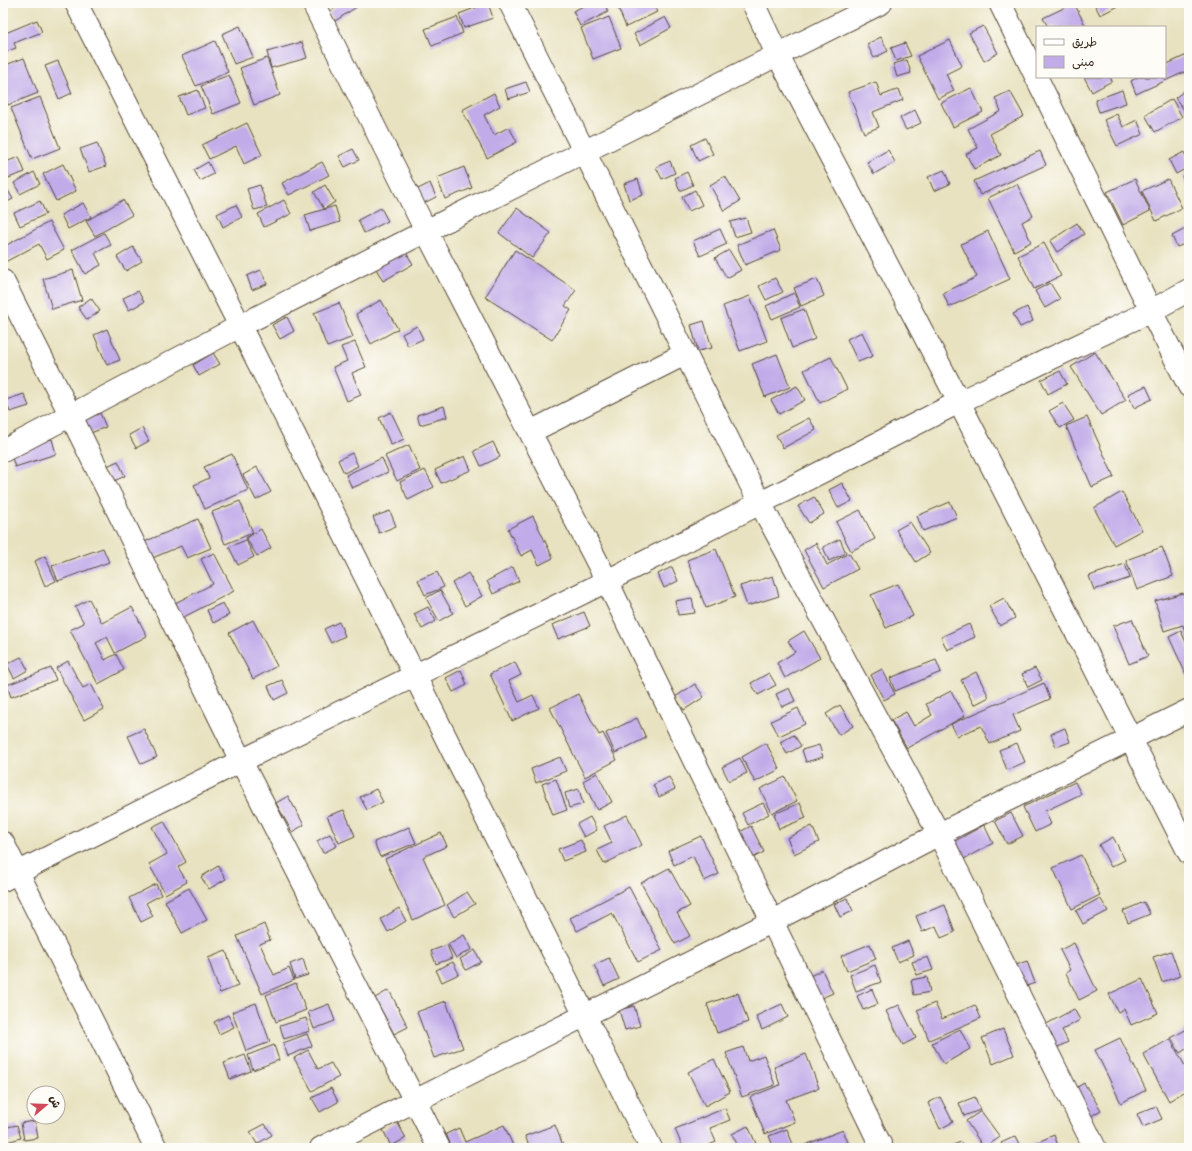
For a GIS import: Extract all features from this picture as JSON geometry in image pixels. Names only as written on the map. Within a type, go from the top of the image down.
[{"type":"street","points":[[76,3],[240,326],[651,1148]]},
{"type":"street","points":[[313,3],[426,231],[606,580],[882,1148]]},
{"type":"street","points":[[510,3],[760,503],[939,834],[1095,1148]]},
{"type":"street","points":[[752,3],[777,54],[960,402],[1189,852]]},
{"type":"street","points":[[3,451],[240,326],[426,231],[881,3]]},
{"type":"street","points":[[1000,3],[1036,76]]},
{"type":"street","points":[[1037,78],[1189,386]]},
{"type":"street","points":[[3,281],[241,761],[440,1148]]},
{"type":"street","points":[[10,877],[960,402],[1151,311],[1189,290]]},
{"type":"street","points":[[530,432],[685,354]]},
{"type":"street","points":[[321,1148],[773,921],[939,834],[1189,710]]},
{"type":"street","points":[[3,843],[10,877],[156,1148]]},
{"type":"building","points":[[343,3],[361,4],[335,21],[329,12]]},
{"type":"building","points":[[488,3],[493,18],[464,28],[459,14]]},
{"type":"building","points":[[590,3],[604,3],[608,12],[580,26],[573,11]]},
{"type":"building","points":[[616,3],[653,3],[657,12],[626,27]]},
{"type":"building","points":[[1074,3],[1086,26],[1047,26],[1043,18]]},
{"type":"building","points":[[1094,3],[1125,3],[1100,15]]},
{"type":"building","points":[[457,17],[463,33],[432,46],[425,29]]},
{"type":"building","points":[[609,17],[621,48],[593,59],[581,28]]},
{"type":"building","points":[[665,17],[671,28],[640,45],[634,34]]},
{"type":"building","points":[[37,20],[42,32],[14,43],[16,48],[3,53],[3,34]]},
{"type":"building","points":[[240,26],[253,57],[234,64],[222,34]]},
{"type":"building","points":[[983,26],[998,53],[984,61],[969,33]]},
{"type":"building","points":[[881,37],[888,51],[874,58],[867,44]]},
{"type":"building","points":[[950,40],[962,66],[946,74],[954,91],[938,99],[917,56]]},
{"type":"building","points":[[215,41],[228,72],[196,86],[182,56]]},
{"type":"building","points":[[302,42],[307,58],[271,68],[267,52]]},
{"type":"building","points":[[905,43],[911,56],[896,61],[891,48]]},
{"type":"building","points":[[1189,54],[1189,70],[1136,94],[1131,81],[1136,78],[1166,78],[1166,65]]},
{"type":"building","points":[[24,58],[38,93],[8,105],[3,93],[3,66]]},
{"type":"building","points":[[267,58],[280,95],[254,105],[240,68]]},
{"type":"building","points":[[907,60],[911,73],[897,77],[893,64]]},
{"type":"building","points":[[58,61],[72,93],[59,99],[45,66]]},
{"type":"building","points":[[229,75],[241,103],[213,114],[201,86]]},
{"type":"building","points":[[1085,78],[1110,78],[1112,81],[1092,92]]},
{"type":"building","points":[[526,82],[530,92],[508,99],[505,89]]},
{"type":"building","points":[[876,82],[881,96],[899,89],[903,100],[873,112],[879,127],[864,133],[848,92]]},
{"type":"building","points":[[1189,87],[1189,108],[1185,111],[1175,98]]},
{"type":"building","points":[[971,88],[983,112],[953,127],[941,103]]},
{"type":"building","points":[[198,90],[205,108],[186,115],[179,97]]},
{"type":"building","points":[[1122,90],[1126,103],[1099,112],[1095,100]]},
{"type":"building","points":[[1010,91],[1024,116],[990,134],[1001,155],[974,169],[966,154],[978,148],[968,129],[1001,111],[995,98]]},
{"type":"building","points":[[494,93],[500,106],[484,115],[494,135],[509,127],[517,142],[487,158],[462,110]]},
{"type":"building","points":[[40,97],[60,148],[32,159],[11,108]]},
{"type":"building","points":[[1172,99],[1182,117],[1155,132],[1145,115]]},
{"type":"building","points":[[915,110],[921,123],[906,130],[900,118]]},
{"type":"building","points":[[1117,114],[1123,127],[1137,120],[1143,134],[1117,146],[1104,120]]},
{"type":"building","points":[[247,123],[262,155],[244,164],[236,146],[209,159],[202,145]]},
{"type":"building","points":[[705,138],[713,154],[698,161],[691,145]]},
{"type":"building","points":[[97,143],[106,166],[89,172],[80,149]]},
{"type":"building","points":[[353,149],[359,160],[345,167],[339,156]]},
{"type":"building","points":[[888,150],[895,162],[874,174],[867,162]]},
{"type":"building","points":[[1040,151],[1046,165],[980,195],[974,181]]},
{"type":"building","points":[[1184,152],[1189,163],[1189,167],[1176,174],[1169,160]]},
{"type":"building","points":[[19,157],[25,172],[3,180],[3,163]]},
{"type":"building","points":[[670,161],[675,173],[662,179],[656,167]]},
{"type":"building","points":[[208,162],[214,174],[200,181],[194,170]]},
{"type":"building","points":[[322,162],[329,175],[289,195],[282,183]]},
{"type":"building","points":[[63,164],[76,191],[56,201],[43,174]]},
{"type":"building","points":[[464,167],[472,188],[445,199],[437,178]]},
{"type":"building","points":[[944,170],[950,184],[934,191],[928,177]]},
{"type":"building","points":[[34,172],[40,184],[20,194],[14,183]]},
{"type":"building","points":[[687,172],[693,185],[680,191],[675,178]]},
{"type":"building","points":[[1189,173],[1189,194],[1182,176]]},
{"type":"building","points":[[725,176],[740,201],[724,211],[710,185]]},
{"type":"building","points":[[638,179],[643,195],[629,200],[624,184]]},
{"type":"building","points":[[1135,179],[1150,211],[1123,225],[1107,192]]},
{"type":"building","points":[[1168,179],[1182,208],[1156,221],[1142,191]]},
{"type":"building","points":[[430,183],[436,197],[422,204],[416,190]]},
{"type":"building","points":[[1017,184],[1033,216],[1022,222],[1031,242],[1014,251],[988,198]]},
{"type":"building","points":[[260,185],[267,207],[254,210],[247,189]]},
{"type":"building","points":[[325,185],[335,202],[324,209],[314,192]]},
{"type":"building","points":[[6,187],[13,199],[3,204],[3,188]]},
{"type":"building","points":[[695,190],[702,205],[689,211],[682,197]]},
{"type":"building","points":[[123,200],[132,215],[95,236],[86,221]]},
{"type":"building","points":[[284,200],[291,214],[264,227],[258,214]]},
{"type":"building","points":[[40,201],[46,214],[20,226],[14,213]]},
{"type":"building","points":[[83,203],[91,217],[68,229],[61,215]]},
{"type":"building","points":[[236,205],[242,217],[223,227],[217,214]]},
{"type":"building","points":[[335,206],[340,222],[310,231],[305,215]]},
{"type":"building","points":[[381,208],[388,221],[364,233],[358,220]]},
{"type":"building","points":[[517,208],[551,233],[532,258],[499,233]]},
{"type":"building","points":[[746,218],[751,232],[735,237],[730,222]]},
{"type":"building","points":[[49,222],[64,250],[47,259],[39,244],[5,262],[3,259],[3,247]]},
{"type":"building","points":[[1077,223],[1084,234],[1057,252],[1050,241]]},
{"type":"building","points":[[1187,228],[1189,231],[1189,242],[1177,247],[1172,236]]},
{"type":"building","points":[[720,229],[727,244],[700,256],[693,241]]},
{"type":"building","points":[[773,230],[781,250],[745,265],[737,245]]},
{"type":"building","points":[[988,231],[1010,279],[949,307],[943,293],[977,277],[961,244]]},
{"type":"building","points":[[104,233],[111,245],[95,253],[101,265],[85,274],[72,250]]},
{"type":"building","points":[[1044,243],[1061,276],[1034,289],[1018,256]]},
{"type":"building","points":[[133,247],[142,261],[126,271],[117,257]]},
{"type":"building","points":[[515,250],[576,290],[565,306],[571,310],[552,340],[485,297]]},
{"type":"building","points":[[729,250],[741,270],[727,278],[715,258]]},
{"type":"building","points":[[405,251],[413,264],[383,281],[375,267]]},
{"type":"building","points":[[73,270],[82,300],[52,309],[43,279]]},
{"type":"building","points":[[261,270],[267,284],[252,290],[247,276]]},
{"type":"building","points":[[775,278],[783,292],[766,300],[759,286]]},
{"type":"building","points":[[817,279],[824,296],[801,306],[794,288]]},
{"type":"building","points":[[1050,283],[1060,299],[1045,308],[1035,291]]},
{"type":"building","points":[[138,291],[144,302],[129,310],[123,298]]},
{"type":"building","points":[[794,293],[800,307],[772,319],[766,306]]},
{"type":"building","points":[[750,296],[767,341],[740,351],[723,306]]},
{"type":"building","points":[[91,298],[100,311],[87,320],[78,307]]},
{"type":"building","points":[[381,300],[398,329],[371,344],[356,314]]},
{"type":"building","points":[[339,303],[353,337],[327,347],[314,313]]},
{"type":"building","points":[[1027,307],[1033,321],[1020,327],[1013,314]]},
{"type":"building","points":[[804,309],[815,339],[792,348],[781,318]]},
{"type":"building","points":[[287,317],[294,331],[280,339],[272,325]]},
{"type":"building","points":[[704,321],[712,348],[698,351],[691,325]]},
{"type":"building","points":[[417,326],[423,339],[408,346],[402,334]]},
{"type":"building","points":[[107,329],[120,360],[107,365],[94,335]]},
{"type":"building","points":[[862,332],[873,356],[858,362],[847,339]]},
{"type":"building","points":[[355,342],[366,367],[352,373],[361,395],[347,401],[333,367],[347,361],[341,347]]},
{"type":"building","points":[[1095,352],[1126,400],[1101,415],[1071,367]]},
{"type":"building","points":[[213,353],[220,364],[199,376],[193,365]]},
{"type":"building","points":[[777,354],[790,387],[765,397],[752,364]]},
{"type":"building","points":[[831,357],[847,389],[820,403],[804,370]]},
{"type":"building","points":[[1060,371],[1067,384],[1048,394],[1041,380]]},
{"type":"building","points":[[797,386],[805,400],[779,414],[771,400]]},
{"type":"building","points":[[1146,386],[1152,399],[1134,408],[1128,394]]},
{"type":"building","points":[[24,394],[29,406],[10,412],[6,400]]},
{"type":"building","points":[[1063,403],[1074,420],[1060,428],[1049,411]]},
{"type":"building","points":[[444,406],[447,417],[420,425],[417,415]]},
{"type":"building","points":[[391,412],[404,439],[391,445],[379,418]]},
{"type":"building","points":[[100,413],[106,427],[88,434],[82,422]]},
{"type":"building","points":[[1087,417],[1114,477],[1092,487],[1066,426]]},
{"type":"building","points":[[809,418],[816,430],[783,448],[776,435]]},
{"type":"building","points":[[142,428],[149,441],[136,448],[129,435]]},
{"type":"building","points":[[52,439],[56,454],[15,467],[10,452]]},
{"type":"building","points":[[493,442],[500,457],[481,466],[474,451]]},
{"type":"building","points":[[409,445],[420,470],[397,481],[385,456]]},
{"type":"building","points":[[352,453],[358,466],[344,473],[338,460]]},
{"type":"building","points":[[232,454],[248,490],[205,509],[194,485],[209,478],[204,467]]},
{"type":"building","points":[[465,456],[471,470],[441,483],[435,470]]},
{"type":"building","points":[[382,458],[388,472],[352,488],[346,475]]},
{"type":"building","points":[[118,461],[125,476],[112,482],[105,467]]},
{"type":"building","points":[[257,467],[271,492],[256,500],[243,475]]},
{"type":"building","points":[[425,470],[434,487],[408,500],[400,482]]},
{"type":"building","points":[[842,483],[852,501],[838,508],[829,490]]},
{"type":"building","points":[[1122,492],[1142,530],[1114,545],[1094,508]]},
{"type":"building","points":[[814,497],[824,514],[809,523],[798,506]]},
{"type":"building","points":[[240,501],[253,533],[225,544],[212,512]]},
{"type":"building","points":[[950,502],[957,517],[923,531],[917,516]]},
{"type":"building","points":[[860,510],[875,539],[851,551],[836,522]]},
{"type":"building","points":[[390,511],[396,526],[379,533],[373,517]]},
{"type":"building","points":[[533,516],[553,558],[539,565],[532,550],[521,556],[508,529]]},
{"type":"building","points":[[198,519],[211,548],[187,558],[181,546],[150,559],[144,542]]},
{"type":"building","points":[[910,522],[930,553],[916,562],[896,530]]},
{"type":"building","points":[[261,529],[271,548],[257,556],[246,538]]},
{"type":"building","points":[[840,539],[846,553],[829,561],[823,547]]},
{"type":"building","points":[[246,540],[254,557],[238,565],[229,547]]},
{"type":"building","points":[[816,543],[827,565],[849,553],[858,569],[824,587],[804,550]]},
{"type":"building","points":[[1162,547],[1173,576],[1137,590],[1126,560]]},
{"type":"building","points":[[103,548],[109,562],[58,581],[52,566]]},
{"type":"building","points":[[716,549],[735,597],[706,608],[687,560]]},
{"type":"building","points":[[214,553],[234,591],[180,619],[173,604],[213,584],[201,559]]},
{"type":"building","points":[[45,556],[56,581],[45,586],[35,561]]},
{"type":"building","points":[[1125,564],[1130,578],[1094,590],[1089,576]]},
{"type":"building","points":[[513,567],[519,581],[493,594],[487,581]]},
{"type":"building","points":[[672,567],[678,581],[664,588],[658,574]]},
{"type":"building","points":[[437,572],[444,587],[425,595],[418,580]]},
{"type":"building","points":[[468,573],[482,596],[465,606],[452,583]]},
{"type":"building","points":[[773,576],[779,596],[747,606],[740,586]]},
{"type":"building","points":[[898,584],[913,616],[886,628],[871,595]]},
{"type":"building","points":[[440,590],[453,613],[439,621],[426,598]]},
{"type":"building","points":[[1183,593],[1189,613],[1189,645],[1183,625],[1164,631],[1155,601]]},
{"type":"building","points":[[692,598],[695,613],[678,615],[675,601]]},
{"type":"building","points":[[1004,598],[1015,618],[1000,626],[989,606]]},
{"type":"building","points":[[89,599],[102,623],[132,607],[147,636],[115,653],[107,637],[96,643],[105,660],[116,654],[124,670],[98,684],[70,630],[84,623],[75,607]]},
{"type":"building","points":[[223,603],[229,615],[213,623],[207,610]]},
{"type":"building","points":[[428,607],[436,621],[422,629],[414,614]]},
{"type":"building","points":[[584,612],[590,626],[558,639],[552,625]]},
{"type":"building","points":[[1132,619],[1148,656],[1129,664],[1113,626]]},
{"type":"building","points":[[253,620],[277,666],[253,679],[229,633]]},
{"type":"building","points":[[339,622],[345,636],[331,643],[324,629]]},
{"type":"building","points":[[969,624],[975,637],[947,650],[941,637]]},
{"type":"building","points":[[804,631],[820,658],[785,678],[777,663],[795,652],[788,641]]},
{"type":"building","points":[[1181,631],[1189,649],[1189,681],[1169,637]]},
{"type":"building","points":[[21,657],[28,670],[14,678],[7,664]]},
{"type":"building","points":[[936,660],[941,672],[895,691],[890,678]]},
{"type":"building","points":[[68,661],[83,688],[91,684],[104,709],[84,720],[56,668]]},
{"type":"building","points":[[515,662],[521,675],[509,681],[519,702],[533,695],[539,708],[512,721],[490,674]]},
{"type":"building","points":[[51,668],[56,680],[11,697],[7,685]]},
{"type":"building","points":[[1035,668],[1042,680],[1028,687],[1022,674]]},
{"type":"building","points":[[882,669],[895,694],[884,700],[871,675]]},
{"type":"building","points":[[461,670],[467,685],[453,692],[446,678]]},
{"type":"building","points":[[976,672],[989,697],[974,705],[961,680]]},
{"type":"building","points":[[769,673],[776,685],[758,695],[751,683]]},
{"type":"building","points":[[282,680],[288,693],[274,700],[268,686]]},
{"type":"building","points":[[1044,683],[1050,699],[1013,715],[1020,731],[990,744],[981,726],[957,736],[951,724]]},
{"type":"building","points":[[695,684],[704,697],[684,710],[675,697]]},
{"type":"building","points":[[789,688],[795,701],[782,707],[776,694]]},
{"type":"building","points":[[951,691],[965,716],[907,748],[891,720],[906,712],[914,726],[932,715],[926,704]]},
{"type":"building","points":[[578,694],[599,735],[603,733],[617,760],[585,777],[550,708]]},
{"type":"building","points":[[840,705],[853,726],[839,735],[826,714]]},
{"type":"building","points":[[798,708],[805,724],[779,736],[771,721]]},
{"type":"building","points":[[637,718],[646,738],[615,753],[606,733]]},
{"type":"building","points":[[1065,728],[1070,742],[1056,747],[1051,734]]},
{"type":"building","points":[[144,729],[157,757],[141,764],[128,736]]},
{"type":"building","points":[[794,735],[801,746],[787,754],[780,742]]},
{"type":"building","points":[[766,743],[780,769],[755,782],[742,757]]},
{"type":"building","points":[[1017,743],[1025,762],[1007,770],[999,750]]},
{"type":"building","points":[[819,745],[823,757],[806,762],[802,750]]},
{"type":"building","points":[[560,757],[566,771],[536,783],[531,769]]},
{"type":"building","points":[[740,758],[747,773],[729,781],[722,767]]},
{"type":"building","points":[[597,773],[612,802],[597,810],[583,781]]},
{"type":"building","points":[[669,777],[675,789],[659,797],[653,785]]},
{"type":"building","points":[[785,777],[797,801],[772,813],[760,789]]},
{"type":"building","points":[[556,779],[567,810],[553,815],[542,784]]},
{"type":"building","points":[[1075,782],[1081,794],[1045,811],[1051,824],[1035,832],[1023,807]]},
{"type":"building","points":[[376,789],[383,802],[367,810],[360,797]]},
{"type":"building","points":[[579,789],[583,804],[569,808],[565,793]]},
{"type":"building","points":[[288,796],[304,825],[292,832],[276,803]]},
{"type":"building","points":[[763,803],[769,814],[748,825],[742,813]]},
{"type":"building","points":[[800,803],[806,818],[779,829],[774,814]]},
{"type":"building","points":[[344,810],[355,836],[339,843],[327,816]]},
{"type":"building","points":[[1011,813],[1023,836],[1007,844],[995,821]]},
{"type":"building","points":[[627,815],[642,845],[604,864],[597,850],[612,843],[604,826]]},
{"type":"building","points":[[590,817],[597,830],[584,837],[577,824]]},
{"type":"building","points":[[164,821],[186,862],[178,867],[187,882],[165,894],[149,864],[167,854],[152,827]]},
{"type":"building","points":[[984,825],[993,843],[964,859],[955,841]]},
{"type":"building","points":[[751,826],[764,852],[749,860],[736,834]]},
{"type":"building","points":[[812,826],[819,842],[794,854],[787,838]]},
{"type":"building","points":[[409,827],[416,843],[380,857],[374,842]]},
{"type":"building","points":[[441,833],[447,846],[423,857],[445,905],[413,920],[385,859]]},
{"type":"building","points":[[330,834],[337,846],[323,853],[317,841]]},
{"type":"building","points":[[701,836],[719,874],[704,881],[693,856],[674,865],[668,851]]},
{"type":"building","points":[[1113,837],[1125,860],[1111,867],[1099,845]]},
{"type":"building","points":[[581,840],[586,852],[563,861],[558,849]]},
{"type":"building","points":[[1081,855],[1100,895],[1072,909],[1053,868]]},
{"type":"building","points":[[218,866],[226,879],[209,889],[201,877]]},
{"type":"building","points":[[669,868],[690,906],[677,913],[690,936],[675,944],[641,883]]},
{"type":"building","points":[[156,884],[161,895],[146,903],[153,916],[141,922],[129,898]]},
{"type":"building","points":[[629,887],[662,950],[638,962],[612,913],[577,931],[570,918]]},
{"type":"building","points":[[189,888],[207,920],[182,933],[165,901]]},
{"type":"building","points":[[467,892],[475,904],[454,917],[447,905]]},
{"type":"building","points":[[847,898],[853,911],[840,917],[834,904]]},
{"type":"building","points":[[1100,898],[1108,911],[1083,924],[1076,911]]},
{"type":"building","points":[[1144,902],[1150,914],[1128,923],[1123,911]]},
{"type":"building","points":[[945,905],[955,932],[941,938],[936,926],[922,932],[916,916]]},
{"type":"building","points":[[399,908],[406,921],[388,932],[381,919]]},
{"type":"building","points":[[264,924],[270,940],[260,944],[274,975],[289,968],[294,980],[262,994],[237,936]]},
{"type":"building","points":[[464,935],[472,949],[456,958],[448,944]]},
{"type":"building","points":[[908,941],[914,955],[898,962],[892,948]]},
{"type":"building","points":[[1074,943],[1097,991],[1079,1000],[1066,973],[1070,970],[1060,950]]},
{"type":"building","points":[[870,944],[876,959],[847,971],[841,956]]},
{"type":"building","points":[[447,945],[452,958],[436,964],[431,951]]},
{"type":"building","points":[[475,950],[481,962],[466,970],[460,959]]},
{"type":"building","points":[[226,951],[238,986],[220,993],[208,958]]},
{"type":"building","points":[[1171,951],[1180,976],[1162,982],[1153,957]]},
{"type":"building","points":[[928,957],[933,970],[917,975],[912,962]]},
{"type":"building","points":[[609,958],[619,979],[604,986],[594,965]]},
{"type":"building","points":[[303,959],[308,975],[295,979],[290,964]]},
{"type":"building","points":[[1027,961],[1035,983],[1021,988],[1013,966]]},
{"type":"building","points":[[453,962],[459,974],[442,982],[436,970]]},
{"type":"building","points":[[875,965],[881,982],[856,991],[850,975]]},
{"type":"building","points":[[822,970],[833,993],[819,999],[808,977]]},
{"type":"building","points":[[927,977],[930,992],[914,995],[911,980]]},
{"type":"building","points":[[1142,979],[1158,1013],[1131,1025],[1124,1009],[1118,1012],[1109,994]]},
{"type":"building","points":[[296,983],[306,1010],[276,1022],[266,995]]},
{"type":"building","points":[[872,989],[878,1004],[863,1010],[857,996]]},
{"type":"building","points":[[389,990],[408,1027],[394,1034],[375,998]]},
{"type":"building","points":[[738,993],[748,1022],[717,1033],[707,1004]]},
{"type":"building","points":[[446,1001],[463,1048],[434,1058],[417,1012]]},
{"type":"building","points":[[256,1003],[270,1042],[246,1051],[232,1012]]},
{"type":"building","points":[[935,1003],[942,1019],[975,1005],[981,1018],[929,1040],[917,1010]]},
{"type":"building","points":[[329,1004],[335,1021],[314,1029],[308,1012]]},
{"type":"building","points":[[782,1004],[788,1017],[762,1030],[756,1016]]},
{"type":"building","points":[[899,1005],[916,1038],[903,1045],[886,1011]]},
{"type":"building","points":[[634,1006],[640,1026],[625,1030],[619,1010]]},
{"type":"building","points":[[1074,1009],[1080,1020],[1062,1030],[1068,1042],[1054,1049],[1041,1027]]},
{"type":"building","points":[[228,1015],[234,1027],[219,1034],[214,1022]]},
{"type":"building","points":[[306,1018],[310,1031],[284,1039],[280,1026]]},
{"type":"building","points":[[1189,1028],[1189,1047],[1180,1053],[1171,1038]]},
{"type":"building","points":[[960,1029],[970,1049],[944,1064],[932,1043]]},
{"type":"building","points":[[1003,1029],[1014,1055],[993,1064],[982,1038]]},
{"type":"building","points":[[307,1034],[312,1046],[288,1056],[283,1043]]},
{"type":"building","points":[[1120,1038],[1146,1090],[1121,1103],[1095,1050]]},
{"type":"building","points":[[1170,1039],[1189,1073],[1189,1089],[1169,1101],[1143,1054]]},
{"type":"building","points":[[274,1045],[279,1060],[253,1070],[248,1055]]},
{"type":"building","points":[[743,1047],[748,1061],[764,1055],[775,1085],[742,1097],[726,1053]]},
{"type":"building","points":[[308,1050],[318,1069],[331,1063],[339,1077],[312,1091],[294,1058]]},
{"type":"building","points":[[806,1054],[819,1088],[786,1100],[795,1122],[765,1134],[750,1097],[780,1085],[774,1067]]},
{"type":"building","points":[[245,1055],[251,1071],[230,1079],[224,1063]]},
{"type":"building","points":[[714,1059],[730,1092],[705,1106],[688,1072]]},
{"type":"building","points":[[1084,1083],[1101,1110],[1088,1118],[1071,1091]]},
{"type":"building","points":[[331,1088],[338,1102],[320,1112],[312,1098]]},
{"type":"building","points":[[940,1097],[953,1122],[940,1129],[928,1103]]},
{"type":"building","points":[[975,1097],[980,1110],[964,1116],[959,1103]]},
{"type":"building","points":[[1156,1106],[1162,1119],[1143,1127],[1137,1114]]},
{"type":"building","points":[[725,1108],[730,1120],[710,1128],[716,1142],[702,1148],[683,1148],[675,1129]]},
{"type":"building","points":[[981,1111],[1000,1137],[984,1148],[966,1121]]},
{"type":"building","points":[[26,1122],[26,1125],[36,1125],[38,1138],[24,1140],[21,1123]]},
{"type":"building","points":[[397,1122],[406,1138],[391,1146],[383,1130]]},
{"type":"building","points":[[265,1124],[272,1135],[257,1144],[250,1132]]},
{"type":"building","points":[[17,1125],[21,1138],[3,1143],[3,1128]]},
{"type":"building","points":[[504,1125],[514,1148],[452,1148],[446,1134],[459,1128],[465,1142]]},
{"type":"building","points":[[555,1125],[564,1148],[530,1148],[525,1136]]},
{"type":"building","points":[[748,1126],[758,1148],[739,1148],[732,1134]]},
{"type":"building","points":[[787,1129],[794,1147],[774,1148],[769,1136]]},
{"type":"building","points":[[843,1130],[849,1145],[842,1148],[797,1148]]},
{"type":"building","points":[[1054,1135],[1059,1148],[1024,1148]]},
{"type":"building","points":[[1016,1136],[1022,1148],[1004,1148],[1001,1143]]},
{"type":"building","points":[[961,1142],[963,1148],[945,1148]]}]
